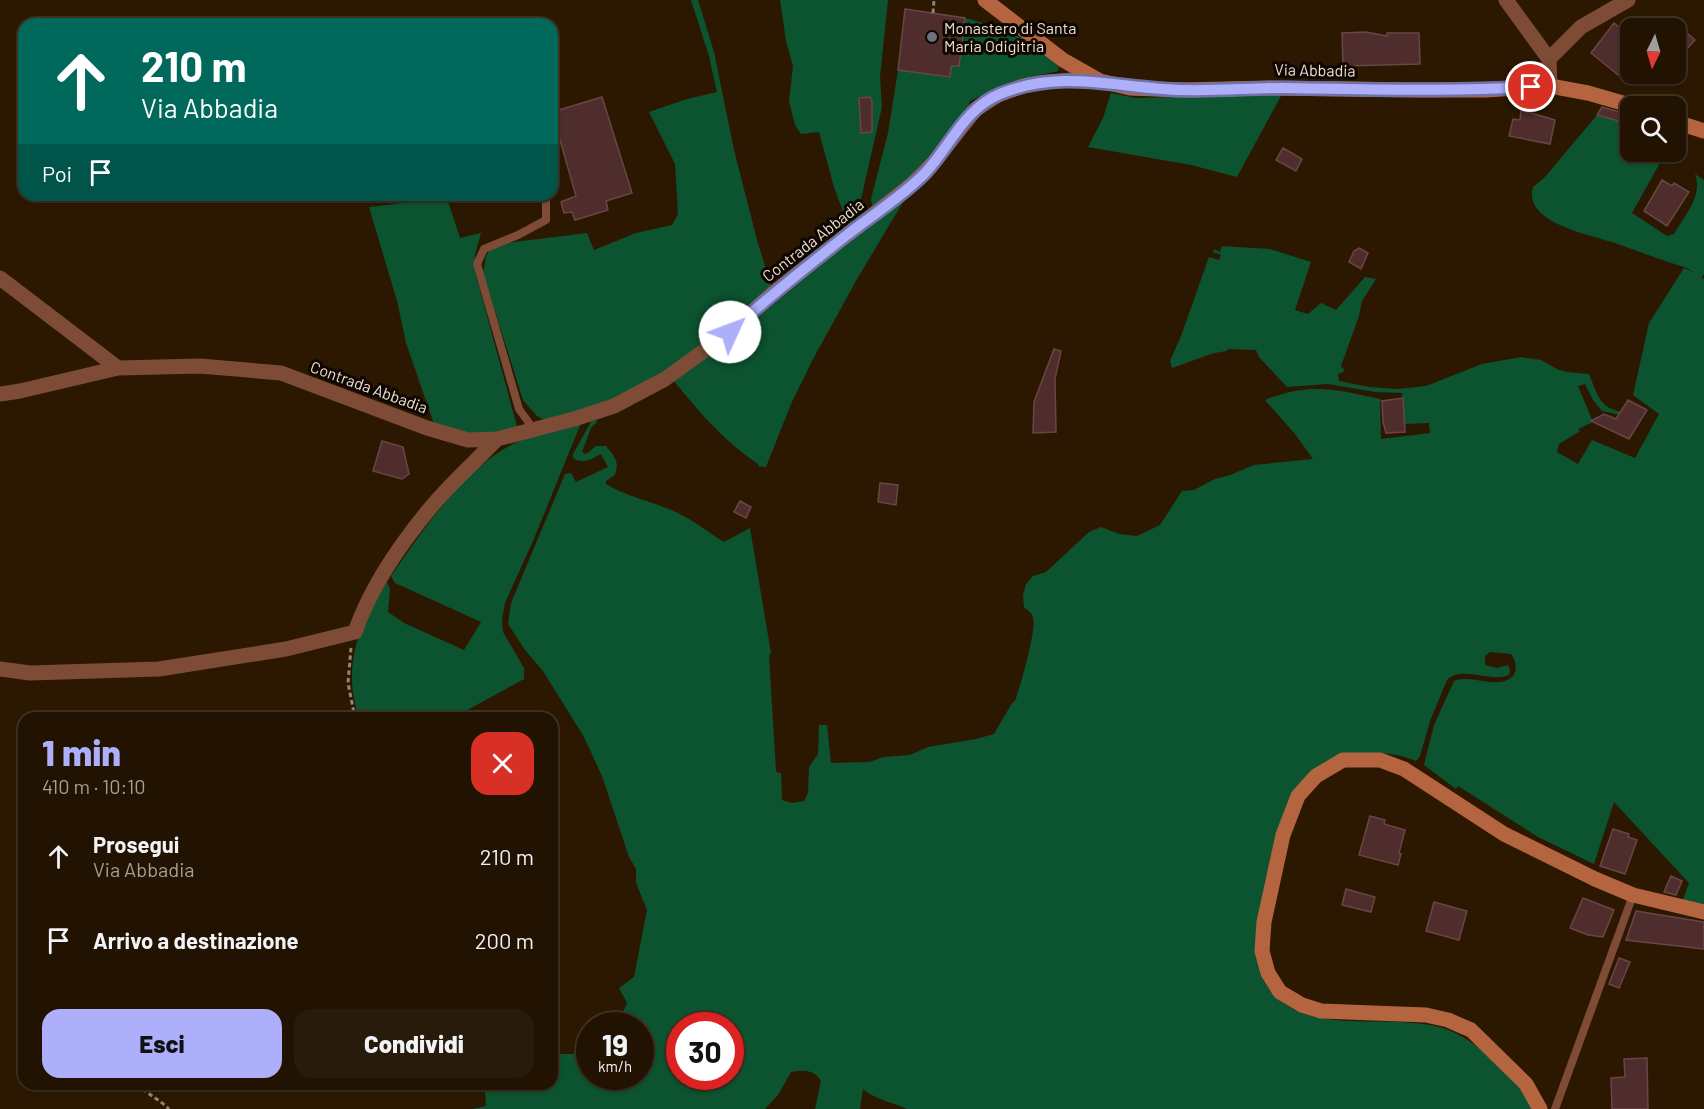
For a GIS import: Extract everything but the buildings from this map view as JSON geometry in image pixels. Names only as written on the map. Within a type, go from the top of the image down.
[{"type":"street","name":"Via Abbadia","points":[[985,0],[1063,60],[1100,81],[1130,88],[1486,90],[1550,86],[1620,102]]},
{"type":"street","points":[[1506,0],[1549,59],[1550,86]]},
{"type":"street","points":[[1549,59],[1581,27],[1628,0]]},
{"type":"street","name":"Contrada Abbadia","points":[[0,394],[118,368],[200,366],[280,373],[427,428],[468,440],[497,440],[534,430],[614,406],[665,379],[730,332],[773,293],[911,185],[934,162],[975,110],[998,94],[1023,86],[1048,82],[1100,81]]},
{"type":"street","points":[[1686,125],[1704,131]]},
{"type":"street","points":[[0,278],[118,368]]},
{"type":"street","points":[[0,669],[30,673],[159,669],[286,649],[355,632],[364,606],[392,561],[426,514],[497,440]]},
{"type":"street","points":[[1540,1109],[1526,1084],[1471,1030],[1448,1020],[1426,1015],[1321,1011],[1302,1005],[1280,992],[1268,973],[1262,951],[1264,922],[1283,835],[1298,796],[1316,776],[1343,760],[1380,760],[1404,769],[1504,834],[1633,895],[1704,912]]},
{"type":"lane","points":[[534,430],[519,409],[477,264],[484,249],[518,236],[546,220],[546,201]]},
{"type":"lane","points":[[1555,1109],[1633,895]]},
{"type":"path","points":[[933,13],[934,0]]},
{"type":"path","points":[[354,712],[348,683],[351,644],[355,632]]},
{"type":"path","points":[[143,1090],[169,1109]]},
{"type":"green space","points":[[691,0],[698,0],[714,52],[734,150],[773,292],[734,325],[630,393],[546,421],[537,416],[523,400],[483,273],[486,257],[491,247],[587,233],[594,250],[636,233],[672,225],[678,214],[675,164],[649,112],[717,92],[709,56]]},
{"type":"green space","points":[[780,0],[888,0],[880,77],[882,107],[861,199],[855,207],[860,219],[849,229],[834,187],[819,132],[801,134],[795,125],[789,101],[793,66],[786,41]]},
{"type":"green space","points":[[965,18],[1004,30],[1028,42],[1050,58],[1059,68],[1058,71],[1010,82],[970,101],[968,108],[914,174],[872,205],[871,199],[888,133],[898,70],[950,77],[951,66],[959,66]]},
{"type":"green space","points":[[1111,93],[1136,98],[1282,94],[1237,177],[1191,165],[1088,147],[1103,118]]},
{"type":"green space","points":[[1597,115],[1620,121],[1620,162],[1660,162],[1632,213],[1667,236],[1674,234],[1692,205],[1697,190],[1695,174],[1704,180],[1704,274],[1702,277],[1704,279],[1704,906],[1682,902],[1689,883],[1614,802],[1594,864],[1538,837],[1458,786],[1456,789],[1424,765],[1434,725],[1454,681],[1469,679],[1501,682],[1514,675],[1516,664],[1511,654],[1490,652],[1485,656],[1485,665],[1497,668],[1508,665],[1509,675],[1493,677],[1460,674],[1447,680],[1430,721],[1420,756],[1416,761],[1398,755],[1363,755],[1332,768],[1307,792],[1292,818],[1260,974],[1275,996],[1294,1009],[1317,1017],[1418,1023],[1453,1032],[1474,1044],[1503,1068],[1521,1088],[1532,1109],[907,1109],[863,1089],[860,1109],[815,1109],[821,1081],[812,1072],[804,1071],[791,1072],[778,1095],[765,1109],[472,1109],[486,1106],[486,1090],[558,1090],[558,1054],[576,1053],[576,1090],[654,1090],[654,1012],[623,1012],[627,1003],[619,988],[634,977],[647,910],[636,883],[636,869],[629,857],[602,776],[584,737],[543,671],[525,650],[508,624],[511,603],[565,474],[571,473],[576,482],[608,467],[601,454],[584,461],[573,458],[592,420],[598,421],[591,428],[582,452],[586,454],[596,446],[606,446],[615,459],[616,470],[615,475],[606,481],[606,484],[680,514],[724,542],[750,528],[771,653],[769,656],[776,772],[781,773],[782,800],[792,803],[804,801],[808,793],[809,767],[818,754],[819,725],[827,725],[831,763],[869,762],[884,757],[910,755],[928,747],[994,734],[1015,701],[1030,645],[1034,624],[1032,614],[1024,607],[1023,595],[1026,584],[1033,576],[1046,572],[1089,532],[1101,527],[1119,534],[1137,536],[1160,525],[1182,491],[1194,490],[1215,479],[1254,465],[1313,459],[1295,434],[1265,400],[1281,394],[1309,389],[1350,392],[1382,401],[1380,402],[1381,439],[1430,433],[1429,423],[1404,424],[1402,393],[1375,392],[1328,384],[1287,387],[1259,357],[1256,350],[1228,349],[1172,368],[1170,361],[1209,257],[1219,260],[1221,255],[1213,252],[1214,249],[1220,252],[1222,246],[1270,249],[1311,262],[1295,310],[1308,314],[1321,303],[1336,310],[1365,277],[1376,279],[1362,301],[1341,366],[1345,371],[1338,374],[1339,381],[1369,387],[1398,389],[1426,386],[1482,364],[1521,357],[1541,360],[1559,370],[1589,374],[1604,404],[1623,412],[1621,415],[1602,411],[1585,384],[1578,386],[1593,422],[1578,429],[1580,431],[1559,444],[1557,452],[1578,464],[1592,440],[1635,458],[1659,414],[1633,395],[1649,323],[1684,268],[1693,272],[1687,268],[1560,225],[1538,210],[1533,199],[1533,187],[1544,178]]},
{"type":"green space","points":[[906,197],[813,359],[791,404],[766,467],[758,466],[712,425],[673,380],[744,329]]},
{"type":"green space","points":[[421,201],[448,201],[460,238],[481,233],[474,268],[518,430],[464,433],[434,424],[406,343],[397,301],[369,207]]},
{"type":"green space","points":[[581,423],[505,603],[502,620],[503,632],[524,668],[524,679],[464,712],[357,712],[352,681],[356,647],[368,614],[387,582],[390,589],[388,612],[404,623],[464,650],[481,622],[395,583],[391,576],[431,520],[479,468],[496,454],[515,443],[548,431]]},
{"type":"place","name":"Monastero di Santa Maria Odigitria","points":[[932,37]]},
{"type":"route","points":[[730,332],[773,293],[925,173],[975,110],[998,94],[1023,86],[1072,80],[1100,81],[1130,88],[1183,90],[1269,88],[1486,90],[1531,87]]}]
